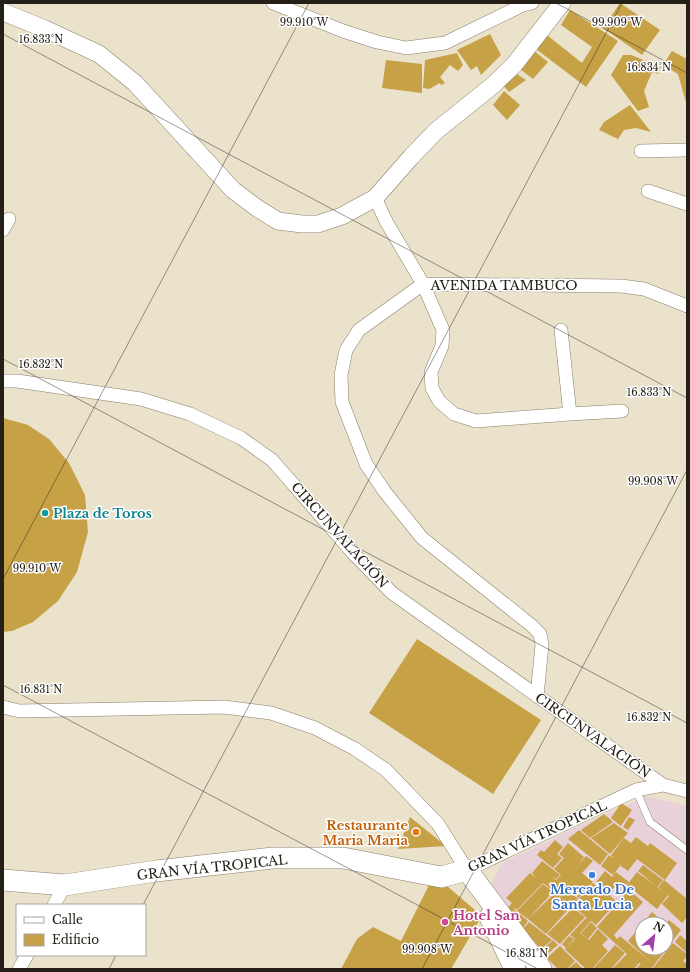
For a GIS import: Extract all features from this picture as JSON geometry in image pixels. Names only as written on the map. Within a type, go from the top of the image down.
[{"type":"main road","name":"GRAN VÍA TROPICAL","points":[[3,880],[65,885],[156,871],[273,858],[343,858],[441,877],[467,870]]},
{"type":"main road","points":[[467,870],[515,969]]},
{"type":"main road","points":[[467,870],[541,969]]},
{"type":"street","points":[[273,3],[343,31],[377,42],[406,48],[445,43],[523,5],[532,3]]},
{"type":"street","points":[[3,12],[45,29],[99,54],[135,83],[233,190],[257,208],[278,221],[318,224],[342,216],[375,198],[411,157],[436,132],[492,86],[514,65],[562,3]]},
{"type":"street","points":[[641,151],[687,150]]},
{"type":"street","points":[[648,191],[687,204]]},
{"type":"street","name":"AVENIDA TAMBUCO","points":[[375,198],[387,223],[423,284],[621,286],[644,290],[687,306]]},
{"type":"street","points":[[538,696],[542,645],[540,634],[531,625],[422,538],[385,492],[366,464],[342,402],[341,375],[346,350],[360,330],[423,284],[443,330],[442,346],[431,372],[432,388],[439,401],[454,414],[476,421],[622,411]]},
{"type":"street","points":[[561,330],[570,414]]},
{"type":"street","name":"CIRCUNVALACIÓN","points":[[3,381],[17,381],[142,399],[190,414],[241,438],[272,460],[353,554],[392,593],[663,785]]},
{"type":"street","points":[[3,707],[19,711],[224,707],[271,713],[315,728],[355,749],[386,770],[438,824],[467,870]]},
{"type":"street","name":"GRAN VÍA TROPICAL","points":[[467,870],[636,790],[663,785],[687,791]]},
{"type":"street","points":[[55,904],[65,885]]},
{"type":"street","points":[[19,969],[26,956]]},
{"type":"lane","points":[[636,790],[650,822],[687,850]]},
{"type":"shaded area","name":"Mercado De Santa Lucia","points":[[647,796],[687,806],[687,969],[554,969],[521,931],[491,885],[501,864],[577,827]]},
{"type":"building","points":[[620,3],[660,30],[642,55],[603,28]]},
{"type":"building","points":[[570,10],[618,41],[586,87],[536,49],[547,35],[582,63],[592,47],[561,25]]},
{"type":"building","points":[[490,34],[501,55],[481,75],[477,66],[471,70],[457,50]]},
{"type":"building","points":[[533,50],[548,62],[533,79],[517,67]]},
{"type":"building","points":[[672,51],[687,59],[687,106],[678,74],[663,65]]},
{"type":"building","points":[[457,53],[463,65],[458,71],[450,65],[440,77],[445,83],[441,85],[440,83],[429,89],[423,88],[425,60]]},
{"type":"building","points":[[623,55],[631,55],[661,67],[658,74],[652,72],[644,91],[649,107],[638,111],[611,75]]},
{"type":"building","points":[[386,60],[422,64],[422,93],[382,88]]},
{"type":"building","points":[[517,74],[526,80],[509,92],[503,85]]},
{"type":"building","points":[[504,91],[520,105],[507,120],[493,105]]},
{"type":"building","points":[[630,105],[651,132],[636,128],[624,130],[618,139],[599,130],[604,122]]},
{"type":"building","name":"Plaza de Toros","points":[[3,418],[28,425],[49,439],[69,463],[85,495],[88,532],[77,572],[58,601],[33,622],[12,631],[3,632]]},
{"type":"building","points":[[417,639],[541,720],[493,794],[369,713]]},
{"type":"building","points":[[621,803],[632,810],[621,826],[611,818]]},
{"type":"building","points":[[604,814],[613,822],[590,838],[581,830]]},
{"type":"building","name":"Restaurante Maria Maria","points":[[410,817],[446,846],[398,849]]},
{"type":"building","points":[[629,817],[635,820],[628,830],[623,827]]},
{"type":"building","points":[[614,823],[628,833],[610,854],[591,838]]},
{"type":"building","points":[[579,830],[608,854],[600,865],[568,839]]},
{"type":"building","points":[[636,837],[648,846],[650,843],[677,863],[665,880],[637,859],[628,871],[615,862],[620,866],[613,875],[601,866],[609,855],[613,858],[611,855],[624,838],[631,843]]},
{"type":"building","points":[[555,840],[563,847],[557,854],[562,858],[553,868],[537,855],[541,850],[544,852]]},
{"type":"building","points":[[568,843],[584,857],[578,865],[586,856],[593,861],[582,873],[593,882],[579,898],[567,889],[578,899],[546,934],[528,919],[555,893],[565,900],[543,883],[517,910],[515,908],[514,909],[528,921],[523,928],[505,911],[512,903],[506,898],[530,873],[536,878],[532,873],[542,861],[560,875],[556,879],[552,876],[556,880],[561,875],[554,869],[564,858],[559,854]]},
{"type":"building","points":[[643,865],[663,880],[657,887],[638,871]]},
{"type":"building","points":[[605,871],[612,877],[616,872],[629,882],[624,887],[619,882],[609,893],[596,882]]},
{"type":"building","points":[[637,872],[668,895],[657,909],[627,885]]},
{"type":"building","name":"Hotel San Antonio","points":[[432,879],[447,886],[482,916],[451,969],[341,969],[357,939],[373,927],[401,941]]},
{"type":"building","points":[[664,880],[687,899],[687,917],[682,923],[662,904],[669,896],[658,887]]},
{"type":"building","points":[[593,883],[606,894],[586,917],[573,906]]},
{"type":"building","points":[[543,884],[553,892],[528,919],[517,911]]},
{"type":"building","points":[[629,890],[643,902],[614,935],[617,939],[620,936],[634,948],[634,956],[644,956],[652,963],[644,956],[661,956],[651,969],[636,969],[641,963],[639,963],[634,969],[612,969],[627,954],[597,927]]},
{"type":"building","points":[[607,893],[617,902],[596,925],[591,921],[580,933],[589,940],[598,929],[608,939],[602,945],[608,951],[592,969],[586,969],[565,949],[575,939],[570,935],[586,918],[588,919],[586,917]]},
{"type":"building","points":[[573,908],[585,917],[560,944],[547,934]]},
{"type":"building","points":[[652,912],[657,916],[649,916]]},
{"type":"building","points":[[529,922],[552,940],[541,949],[523,929]]},
{"type":"building","points":[[591,922],[597,928],[588,939],[581,933]]},
{"type":"building","points":[[674,924],[681,930],[674,939]]},
{"type":"building","points":[[634,934],[634,946],[628,941]]},
{"type":"building","points":[[680,935],[687,941],[687,953],[675,942]]},
{"type":"building","points":[[569,936],[574,939],[566,948],[562,944]]},
{"type":"building","points":[[553,940],[558,945],[545,956],[542,950]]},
{"type":"building","points":[[674,944],[687,954],[683,961],[687,964],[687,969],[652,969],[662,956],[674,956]]},
{"type":"building","points":[[615,945],[625,953],[611,969],[593,969]]},
{"type":"building","points":[[560,946],[575,961],[567,969],[558,969],[547,958]]},
{"type":"building","points":[[576,962],[584,969],[568,969]]},
{"type":"place","name":"Plaza de Toros","points":[[45,513]]},
{"type":"place","name":"Restaurante Maria Maria","points":[[416,832]]},
{"type":"place","name":"Mercado De Santa Lucia","points":[[592,875]]},
{"type":"place","name":"Hotel San Antonio","points":[[445,922]]}]
